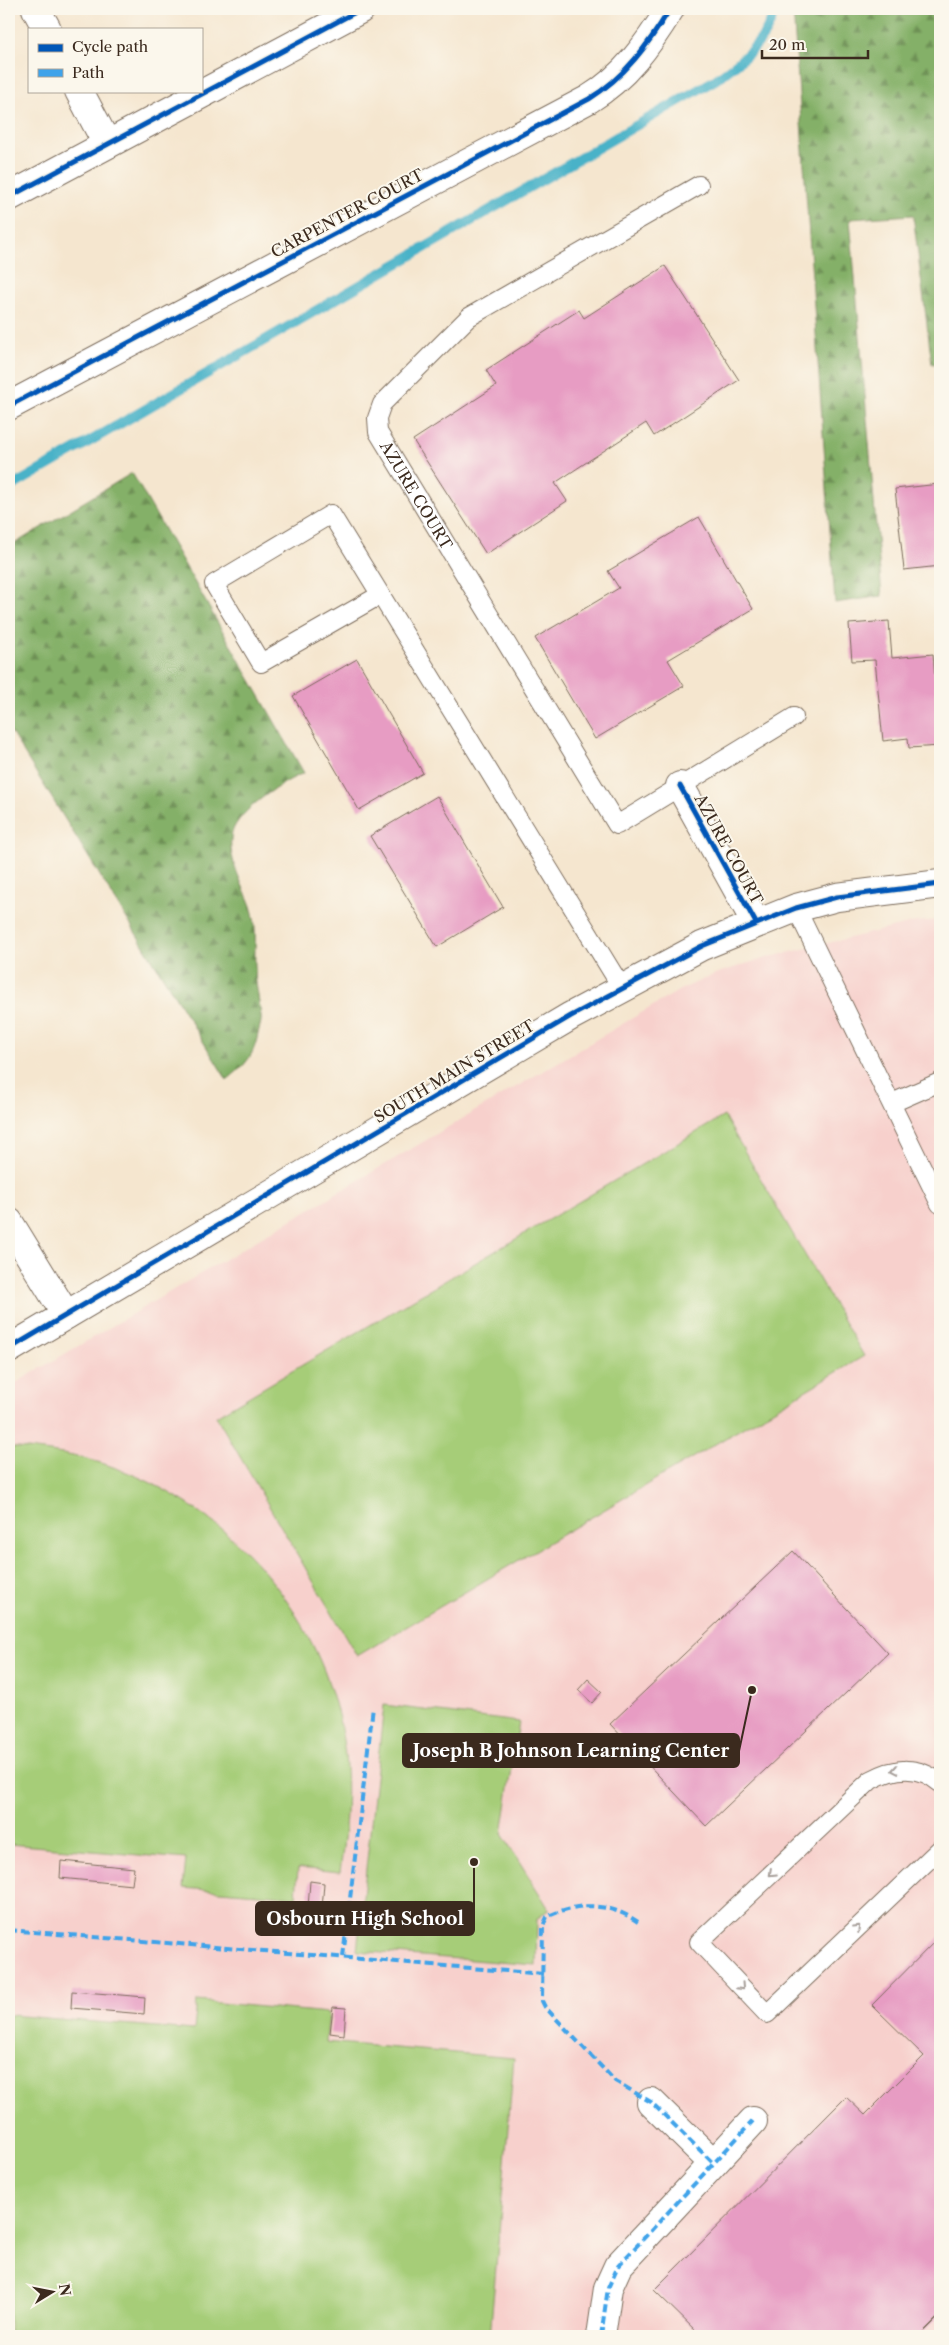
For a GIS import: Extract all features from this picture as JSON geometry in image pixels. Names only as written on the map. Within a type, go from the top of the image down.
[{"type":"street","points":[[36,9],[46,28]]},
{"type":"street","points":[[9,197],[361,9]]},
{"type":"street","name":"CARPENTER COURT","points":[[9,406],[589,99],[615,81],[627,69],[670,9]]},
{"type":"street","points":[[80,92],[107,144]]},
{"type":"street","name":"AZURE COURT","points":[[680,786],[756,924]]},
{"type":"street","name":"SOUTH MAIN STREET","points":[[9,1350],[571,1016],[702,946],[796,908],[837,898],[940,884]]},
{"type":"street","points":[[9,1222],[66,1315]]},
{"type":"street","points":[[651,2102],[713,2164]]},
{"type":"street","points":[[601,2336],[608,2288],[613,2273],[635,2246],[753,2121]]},
{"type":"lane","name":"AZURE COURT","points":[[699,185],[469,317],[382,404],[377,418],[378,432],[617,825],[794,717]]},
{"type":"lane","points":[[380,595],[261,663],[214,584],[331,514],[622,988]]},
{"type":"lane","points":[[796,908],[940,1204]]},
{"type":"lane","points":[[892,1104],[940,1082]]},
{"type":"lane","points":[[940,1783],[921,1771],[906,1768],[888,1771],[871,1780],[699,1942],[766,2014],[940,1849]]},
{"type":"shaded area","points":[[940,920],[940,2336],[9,2336],[9,1387],[680,990],[715,974],[758,960],[916,922]]},
{"type":"green space","points":[[793,9],[940,9],[940,363],[932,364],[913,215],[850,219],[882,596],[835,603]]},
{"type":"green space","points":[[132,473],[304,773],[285,783],[252,806],[236,824],[232,833],[231,851],[233,861],[253,914],[255,973],[261,1023],[251,1055],[227,1080],[9,729],[9,547]]},
{"type":"green space","points":[[724,1116],[864,1356],[357,1656],[216,1416]]},
{"type":"green space","points":[[9,1447],[50,1452],[90,1460],[116,1468],[158,1487],[198,1511],[234,1540],[266,1574],[293,1611],[316,1652],[333,1695],[343,1740],[347,1790],[340,1872],[298,1868],[296,1897],[183,1888],[186,1859],[9,1844]]},
{"type":"green space","points":[[384,1705],[519,1722],[502,1834],[549,1909],[537,1919],[536,1965],[357,1951]]},
{"type":"green space","points":[[197,2001],[329,2013],[326,2042],[514,2058],[490,2336],[9,2336],[9,2015],[194,2030]]},
{"type":"building","points":[[665,266],[739,380],[654,436],[646,423],[555,483],[567,501],[486,554],[413,440],[496,386],[486,370],[579,310],[584,318]]},
{"type":"building","points":[[939,484],[940,566],[904,570],[895,489]]},
{"type":"building","points":[[699,517],[753,609],[668,660],[684,686],[595,739],[535,638],[619,588],[608,571]]},
{"type":"building","points":[[889,621],[892,658],[933,654],[940,746],[909,748],[908,738],[883,741],[875,660],[852,661],[849,624]]},
{"type":"building","points":[[357,659],[423,773],[359,810],[293,696]]},
{"type":"building","points":[[437,796],[503,907],[437,947],[370,836]]},
{"type":"building","points":[[793,1551],[888,1653],[706,1826],[610,1724]]},
{"type":"building","points":[[588,1679],[602,1692],[592,1703],[578,1690]]},
{"type":"building","points":[[61,1861],[134,1868],[132,1885],[60,1878]]},
{"type":"building","points":[[310,1881],[324,1883],[322,1909],[308,1908]]},
{"type":"building","points":[[940,1936],[940,2315],[919,2336],[701,2336],[654,2290],[846,2097],[865,2115],[924,2056],[872,2005]]},
{"type":"building","points":[[72,1991],[145,1997],[144,2014],[71,2008]]},
{"type":"building","points":[[333,2007],[346,2008],[344,2035],[330,2033]]},
{"type":"waterway","points":[[9,488],[715,80],[734,66],[760,41],[771,20],[774,9]]},
{"type":"marked path","points":[[343,1957],[373,1707]]},
{"type":"marked path","points":[[638,1922],[617,1911],[594,1906],[570,1908],[547,1917],[543,1926],[542,2001],[545,2007],[615,2081],[651,2102],[713,2163]]},
{"type":"marked path","points":[[9,1930],[543,1974]]},
{"type":"marked path","points":[[601,2336],[608,2288],[618,2266],[753,2121]]},
{"type":"cycle path","points":[[9,197],[361,9]]},
{"type":"cycle path","points":[[9,406],[589,99],[614,81],[635,59],[670,9]]},
{"type":"cycle path","points":[[680,786],[756,923]]},
{"type":"cycle path","points":[[9,1349],[571,1016],[702,946],[796,908],[837,897],[940,884]]},
{"type":"place","name":"Joseph B Johnson Learning Center","points":[[752,1690]]},
{"type":"place","name":"Osbourn High School","points":[[474,1862]]}]
